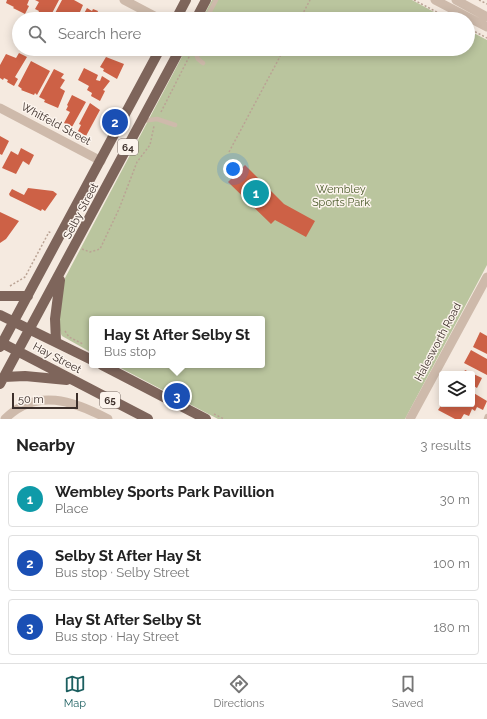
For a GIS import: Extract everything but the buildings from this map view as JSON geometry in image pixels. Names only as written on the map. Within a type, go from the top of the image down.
[{"type":"main road","points":[[180,12],[186,0]]},
{"type":"main road","points":[[200,12],[206,0]]},
{"type":"main road","name":"Selby Street","points":[[1,344],[156,56]]},
{"type":"main road","name":"Selby Street","points":[[2,380],[176,56]]},
{"type":"main road","points":[[56,341],[55,319],[61,272]]},
{"type":"main road","points":[[0,296],[28,296]]},
{"type":"main road","name":"Hay Street","points":[[0,315],[89,358]]},
{"type":"main road","name":"65","points":[[1,344],[18,351]]},
{"type":"main road","name":"Hay Street","points":[[18,351],[148,419]]},
{"type":"main road","name":"65","points":[[108,368],[206,419]]},
{"type":"main road","points":[[2,380],[25,376],[73,380]]},
{"type":"street","points":[[124,0],[147,12]]},
{"type":"street","points":[[435,0],[458,12]]},
{"type":"street","points":[[456,0],[487,16]]},
{"type":"street","points":[[475,21],[487,27]]},
{"type":"street","name":"Whitfeld Street","points":[[0,108],[101,161]]},
{"type":"street","name":"Halesworth Road","points":[[410,419],[487,277]]},
{"type":"street","points":[[5,419],[23,407],[47,400],[71,402],[84,406],[108,419]]},
{"type":"lane","points":[[210,12],[216,0]]},
{"type":"lane","points":[[197,56],[203,63]]},
{"type":"lane","points":[[142,121],[157,119],[175,125]]},
{"type":"path","points":[[304,12],[310,0]]},
{"type":"path","points":[[479,0],[487,4]]},
{"type":"path","points":[[475,32],[487,38]]},
{"type":"path","points":[[161,112],[189,56]]},
{"type":"path","points":[[229,152],[280,56]]},
{"type":"path","points":[[131,162],[136,164]]},
{"type":"path","points":[[65,331],[69,337],[86,346]]},
{"type":"green space","points":[[212,0],[412,0],[434,12],[206,12]]},
{"type":"green space","name":"Wembley Sports Park","points":[[475,34],[487,40],[487,265],[405,419],[218,419],[121,368],[265,368],[265,316],[89,316],[89,351],[62,336],[60,331],[59,307],[65,278],[182,56],[475,56]]},
{"type":"place","name":"Selby St After Hay St","points":[[115,122]]},
{"type":"place","name":"Wembley Sports Park Pavillion","points":[[256,193]]},
{"type":"place","name":"Hay St After Selby St","points":[[177,396]]}]
